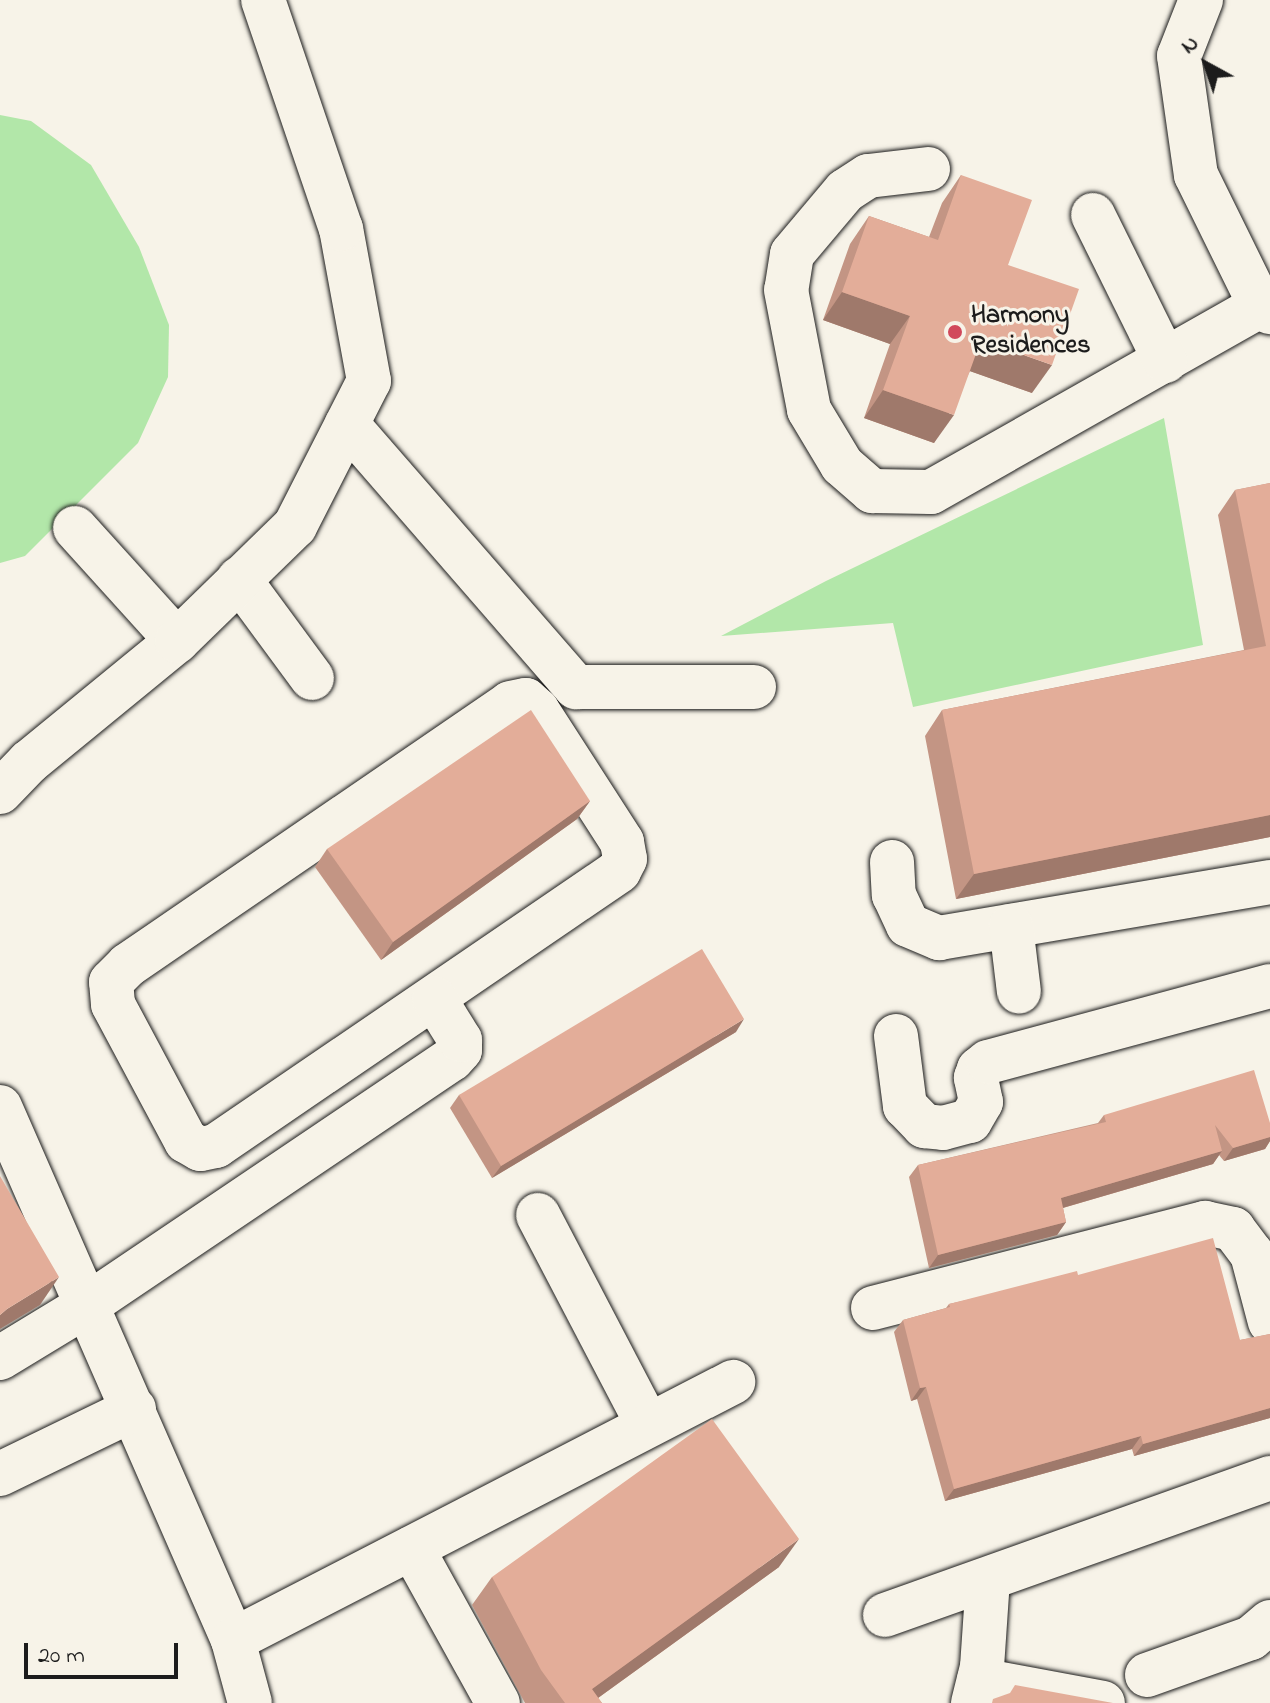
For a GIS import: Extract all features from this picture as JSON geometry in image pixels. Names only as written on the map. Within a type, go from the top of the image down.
[{"type":"street","points":[[0,792],[29,762],[177,641],[295,526],[369,381],[341,229],[263,0]]},
{"type":"street","points":[[928,169],[868,176],[845,191],[792,254],[786,290],[809,410],[842,465],[872,491],[931,492],[1165,361],[1267,308],[1254,293],[1196,175],[1179,56],[1201,0]]},
{"type":"street","points":[[1093,215],[1165,361]]},
{"type":"street","points":[[347,424],[576,687],[754,687]]},
{"type":"street","points":[[75,528],[177,641]]},
{"type":"street","points":[[239,579],[312,678]]},
{"type":"street","points":[[526,700],[537,710],[622,842],[625,859],[619,871],[434,998],[216,1146],[200,1149],[186,1141],[171,1114],[113,1004],[111,982],[128,965],[510,703],[526,700]]},
{"type":"street","points":[[892,862],[894,895],[908,925],[939,938],[1270,882]]},
{"type":"street","points":[[1011,926],[1019,992]]},
{"type":"street","points":[[896,1036],[905,1106],[924,1126],[943,1128],[970,1121],[981,1102],[976,1078],[979,1069],[988,1062],[1270,986]]},
{"type":"street","points":[[0,1358],[87,1305],[452,1059],[460,1050],[460,1040],[434,998]]},
{"type":"street","points":[[0,1107],[233,1640],[250,1703]]},
{"type":"street","points":[[538,1215],[648,1425]]},
{"type":"street","points":[[873,1308],[1205,1223],[1233,1229],[1252,1254],[1270,1322]]},
{"type":"street","points":[[233,1640],[733,1382]]},
{"type":"street","points":[[0,1474],[134,1409]]},
{"type":"street","points":[[885,1615],[1270,1478]]},
{"type":"street","points":[[412,1548],[498,1703]]},
{"type":"street","points":[[988,1579],[976,1691],[1103,1703]]},
{"type":"street","points":[[1147,1675],[1251,1638],[1270,1622]]},
{"type":"green space","points":[[0,115],[31,121],[91,165],[139,247],[169,325],[168,377],[138,443],[25,556],[0,563]]},
{"type":"green space","points":[[1164,418],[1203,645],[913,707],[893,623],[721,636],[826,581]]},
{"type":"building","name":"Harmony Residences","points":[[961,175],[1032,200],[1008,265],[1079,289],[1052,365],[981,340],[954,415],[883,390],[910,316],[842,292],[869,216],[938,240]]},
{"type":"building","points":[[1270,483],[1270,815],[974,874],[942,710],[1266,646],[1235,490]]},
{"type":"building","points":[[531,710],[590,801],[393,942],[327,849]]},
{"type":"building","points":[[702,949],[744,1019],[501,1166],[459,1095]]},
{"type":"building","points":[[1254,1070],[1270,1123],[1270,1137],[1233,1148],[1215,1125],[1222,1151],[1061,1198],[1066,1222],[938,1255],[918,1165],[1106,1122],[1104,1115]]},
{"type":"building","points":[[0,1176],[59,1277],[0,1315]]},
{"type":"building","points":[[1213,1238],[1240,1340],[1270,1334],[1270,1408],[1143,1444],[1141,1436],[954,1489],[926,1387],[920,1388],[903,1320],[950,1307],[949,1304],[1077,1271],[1078,1275]]},
{"type":"building","points":[[712,1419],[799,1539],[592,1689],[602,1703],[565,1703],[541,1670],[492,1577]]},
{"type":"building","points":[[1015,1685],[1113,1703],[992,1703],[993,1699],[1010,1693]]},
{"type":"place","name":"Harmony Residences","points":[[955,332]]}]
